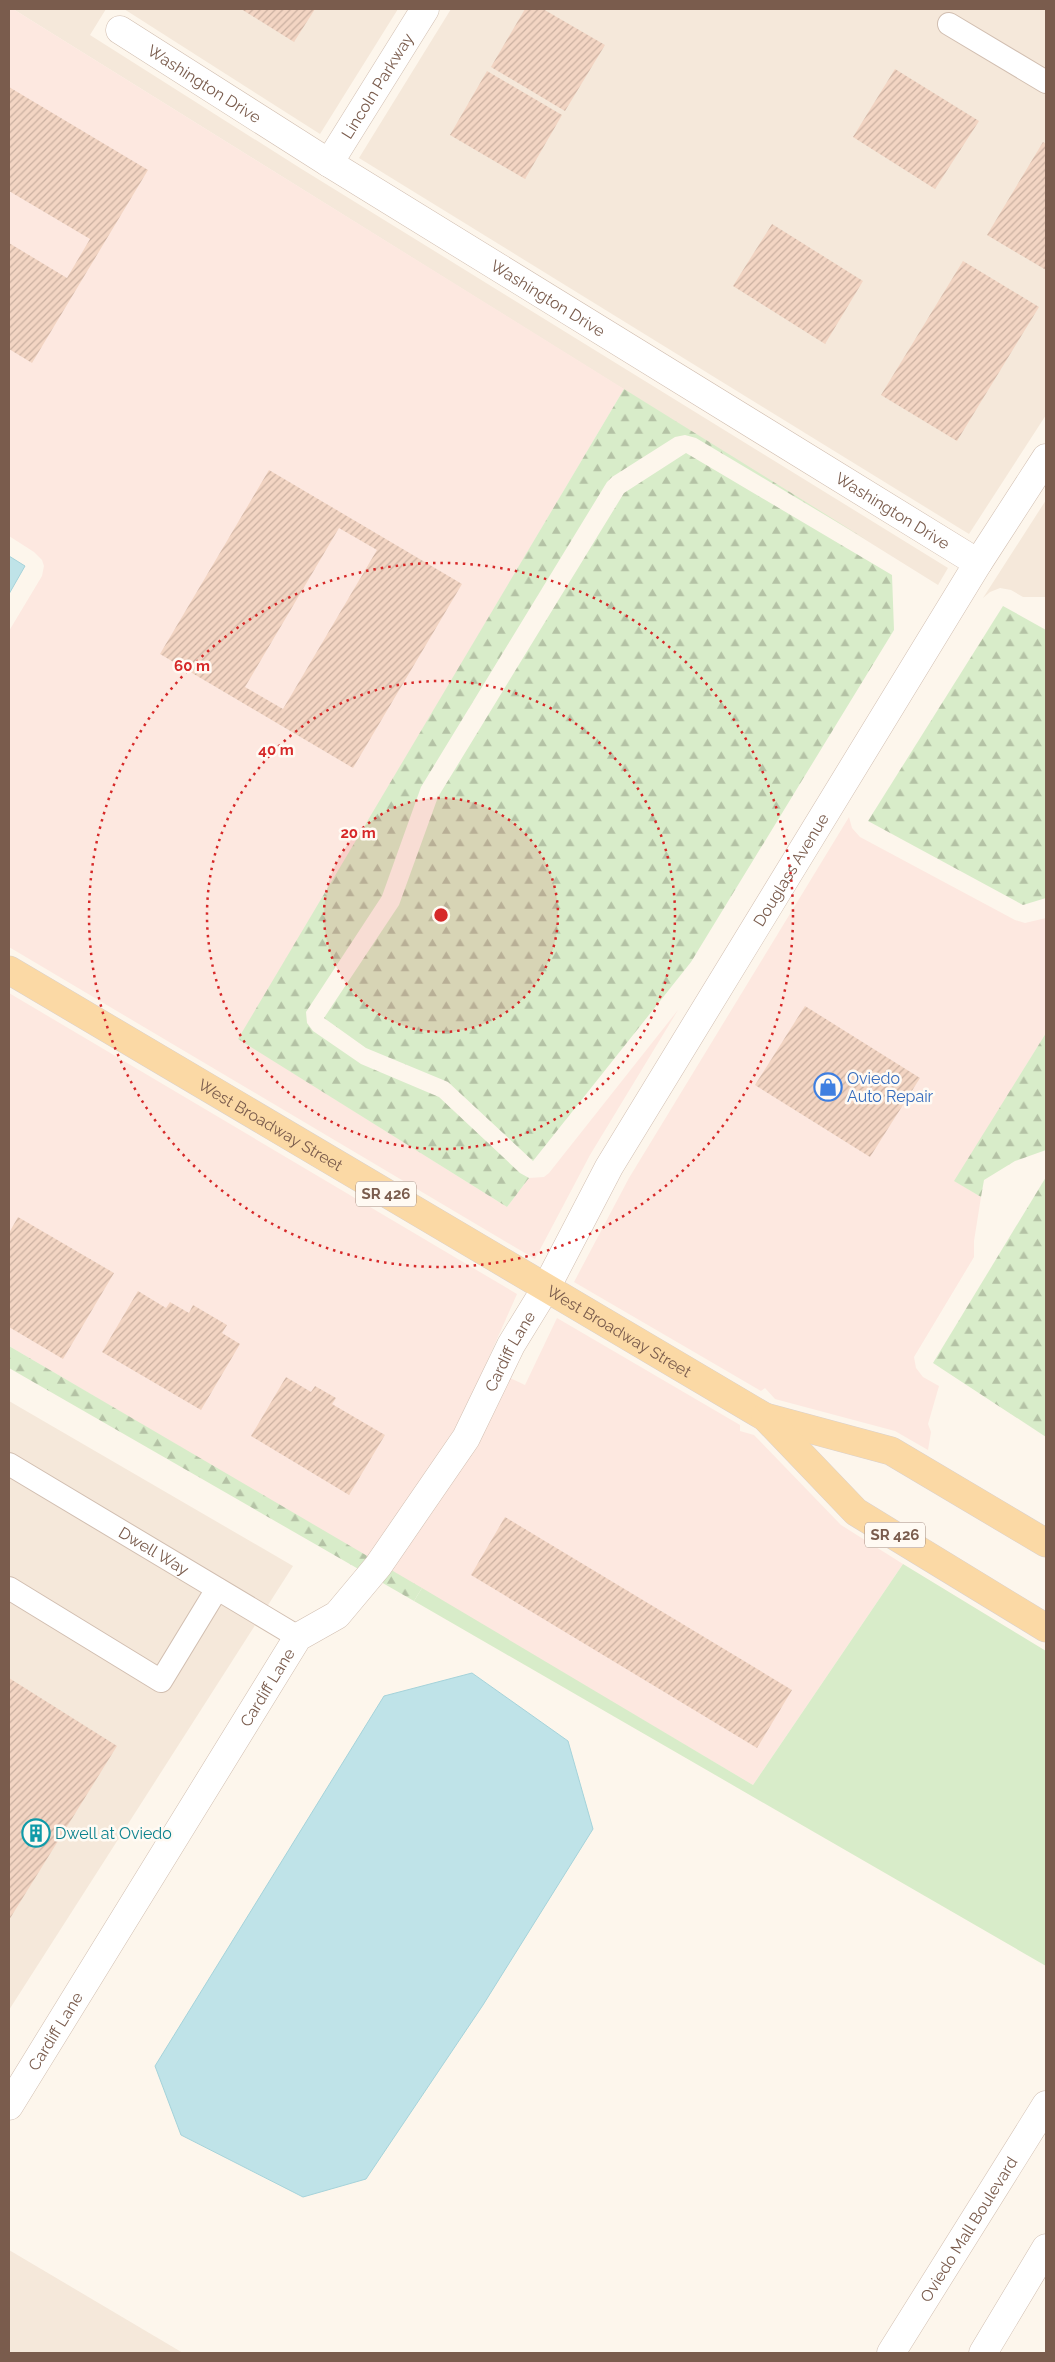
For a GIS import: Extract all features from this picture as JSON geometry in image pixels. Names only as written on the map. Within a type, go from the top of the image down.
[{"type":"main road","name":"West Broadway Street","points":[[9,970],[765,1416],[891,1451],[1046,1543]]},
{"type":"main road","name":"West Broadway Street","points":[[765,1416],[856,1512],[1046,1628]]},
{"type":"street","name":"Lincoln Parkway","points":[[329,163],[425,9]]},
{"type":"street","name":"Washington Drive","points":[[120,30],[329,163],[978,563]]},
{"type":"street","name":"Douglass Avenue","points":[[546,1288],[609,1167],[978,563],[1046,458]]},
{"type":"street","name":"Cardiff Lane","points":[[9,2106],[298,1637],[337,1615],[378,1566],[466,1438],[511,1345],[546,1288]]},
{"type":"street","name":"Oviedo Mall Boulevard","points":[[891,2353],[1046,2105]]},
{"type":"street","points":[[983,2353],[1039,2276],[1046,2248]]},
{"type":"lane","points":[[949,24],[1046,82]]},
{"type":"lane","name":"Dwell Way","points":[[9,1464],[298,1637]]},
{"type":"lane","points":[[9,1588],[161,1681],[217,1589]]},
{"type":"shaded area","points":[[9,9],[13,9],[624,389],[239,1039],[507,1207],[529,1178],[544,1177],[549,1173],[678,1010],[590,1155],[535,1259],[9,947],[9,631],[42,576],[44,566],[42,560],[34,552],[9,536]]},
{"type":"shaded area","points":[[13,9],[106,9],[90,35],[300,168],[948,568],[938,585]]},
{"type":"shaded area","points":[[124,9],[398,9],[320,134]]},
{"type":"shaded area","points":[[451,9],[1046,9],[1046,415],[969,534],[359,158]]},
{"type":"shaded area","points":[[1046,500],[1046,597],[1023,597],[1011,590],[1000,588],[990,592],[983,598]]},
{"type":"shaded area","points":[[849,817],[852,828],[860,837],[1015,920],[1025,923],[1046,918],[1046,1033],[955,1181],[981,1197],[974,1241],[974,1257],[914,1357],[916,1368],[923,1377],[939,1386],[928,1424],[931,1432],[928,1450],[895,1431],[775,1399],[765,1388],[761,1391],[574,1282],[629,1178]]},
{"type":"shaded area","points":[[9,993],[517,1294],[485,1366],[525,1385],[557,1318],[740,1425],[740,1431],[754,1435],[841,1525],[903,1564],[753,1785],[9,1346]]},
{"type":"shaded area","name":"Dwell at Oviedo","points":[[9,1401],[293,1566],[9,2010]]},
{"type":"shaded area","points":[[9,2250],[183,2353],[9,2353]]},
{"type":"green space","points":[[624,389],[867,540],[696,438],[685,435],[675,437],[607,482],[421,787],[382,896],[306,1012],[307,1023],[313,1031],[361,1064],[439,1097],[520,1173],[529,1178],[507,1207],[238,1039]]},
{"type":"green space","points":[[686,453],[892,575],[894,630],[691,962],[533,1161],[448,1082],[366,1048],[324,1018],[399,905],[438,797],[624,493]]},
{"type":"green space","points":[[1003,606],[1046,630],[1046,898],[1023,905],[868,821]]},
{"type":"green space","points":[[1046,1033],[1046,1150],[1015,1161],[984,1180],[981,1197],[954,1181]]},
{"type":"green space","points":[[1046,1177],[1046,1437],[933,1363]]},
{"type":"green space","points":[[9,1346],[422,1588],[414,1601],[9,1368]]},
{"type":"green space","points":[[903,1564],[1046,1651],[1046,1966],[414,1601],[422,1588],[753,1785]]},
{"type":"water","points":[[9,556],[25,566],[9,594]]},
{"type":"water","points":[[472,1673],[568,1741],[593,1829],[483,2005],[366,2179],[303,2197],[181,2135],[155,2066],[384,1696]]},
{"type":"building","points":[[241,9],[315,9],[294,42]]},
{"type":"building","points":[[525,9],[543,9],[605,45],[565,111],[491,67]]},
{"type":"building","points":[[895,69],[979,121],[935,189],[853,137]]},
{"type":"building","points":[[487,71],[562,115],[525,179],[450,135]]},
{"type":"building","points":[[9,87],[148,170],[32,363],[9,349],[9,243],[67,278],[90,239],[9,191]]},
{"type":"building","points":[[1043,142],[1046,144],[1046,270],[987,235]]},
{"type":"building","points":[[772,224],[863,281],[825,344],[733,286]]},
{"type":"building","points":[[963,261],[1039,307],[957,441],[881,395]]},
{"type":"building","points":[[269,470],[462,584],[353,768],[160,654]],"holes":[[[339,528],[377,550],[283,709],[245,687]]]},
{"type":"building","points":[[805,1006],[920,1078],[870,1157],[755,1085]]},
{"type":"building","points":[[18,1217],[114,1273],[63,1359],[9,1327],[9,1233]]},
{"type":"building","points":[[138,1291],[166,1308],[170,1302],[189,1313],[193,1305],[227,1325],[222,1333],[240,1344],[201,1410],[102,1352]]},
{"type":"building","points":[[286,1377],[311,1392],[315,1386],[336,1398],[332,1404],[385,1435],[349,1495],[251,1436]]},
{"type":"building","points":[[505,1517],[792,1690],[757,1748],[471,1575]]},
{"type":"building","name":"Dwell at Oviedo","points":[[9,1678],[117,1746],[9,1920]]},
{"type":"place","name":"Oviedo Auto Repair","points":[[828,1087]]},
{"type":"place","name":"Dwell at Oviedo","points":[[36,1833]]}]
